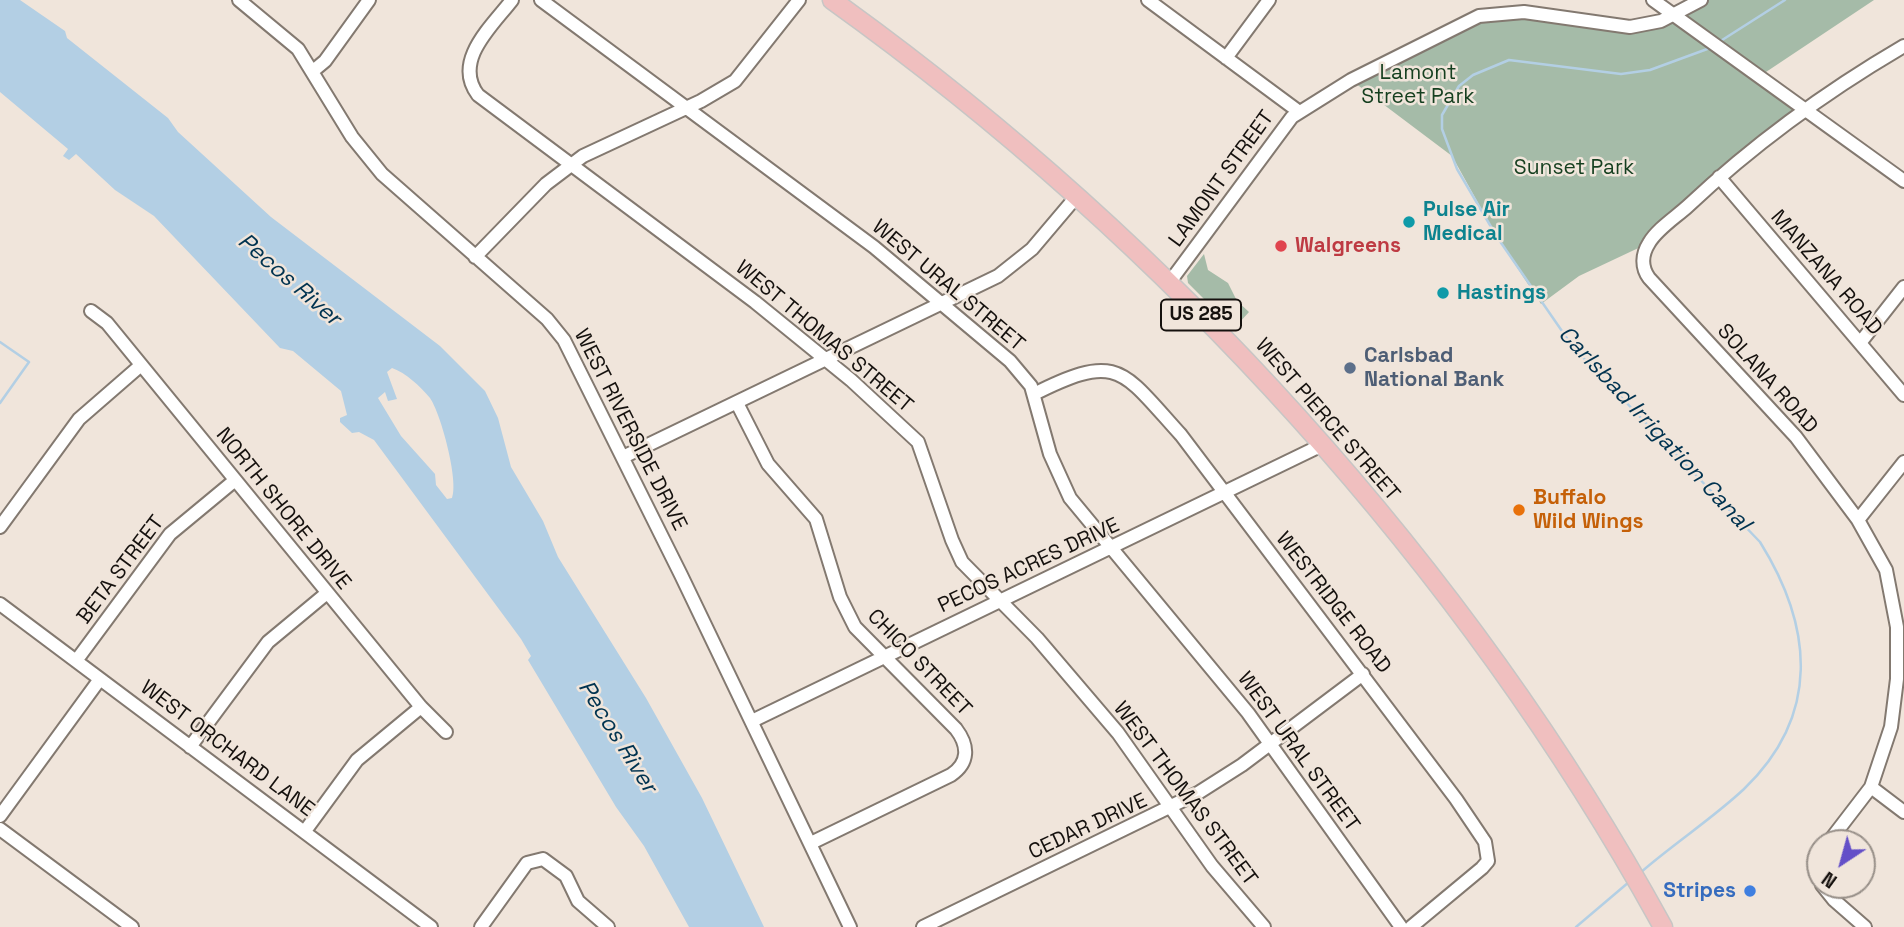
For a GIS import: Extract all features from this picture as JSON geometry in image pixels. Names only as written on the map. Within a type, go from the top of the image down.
[{"type":"highway","name":"WEST PIERCE STREET","points":[[832,0],[931,74],[1076,197],[1169,283],[1322,445],[1460,616],[1573,779],[1663,927]]},
{"type":"street","name":"WEST RIVERSIDE DRIVE","points":[[239,0],[290,40],[313,71],[352,137],[382,174],[555,328],[576,361],[850,927]]},
{"type":"street","points":[[313,71],[325,61],[369,0]]},
{"type":"street","name":"WEST THOMAS STREET","points":[[512,0],[469,61],[472,88],[490,105],[826,359],[918,442],[958,554],[1057,661],[1144,767],[1212,866],[1264,927]]},
{"type":"street","name":"WEST URAL STREET","points":[[541,0],[874,247],[1010,361],[1026,379],[1034,394],[1050,454],[1063,488],[1248,713],[1401,927]]},
{"type":"street","points":[[475,257],[546,184],[583,156],[686,108],[735,81],[799,0]]},
{"type":"street","points":[[1147,0],[1298,111]]},
{"type":"street","points":[[1226,58],[1269,0]]},
{"type":"street","points":[[1653,0],[1904,181]]},
{"type":"street","name":"LAMONT STREET","points":[[1169,283],[1298,111],[1479,16],[1524,12],[1630,27],[1651,25],[1675,16],[1701,0]]},
{"type":"street","name":"SOLANA ROAD","points":[[1839,829],[1871,787],[1900,704],[1893,594],[1881,559],[1858,520],[1796,437],[1644,271],[1649,243],[1719,177],[1755,147],[1857,75],[1904,46]]},
{"type":"street","name":"MANZANA ROAD","points":[[1719,177],[1904,395]]},
{"type":"street","points":[[623,457],[1015,265],[1076,197]]},
{"type":"street","points":[[1860,342],[1904,287]]},
{"type":"street","name":"NORTH SHORE DRIVE","points":[[90,311],[107,323],[421,707],[446,732]]},
{"type":"street","points":[[0,527],[79,419],[140,366]]},
{"type":"street","name":"WESTRIDGE ROAD","points":[[1034,394],[1080,372],[1101,369],[1115,371],[1130,382],[1181,435],[1456,799],[1485,842],[1489,855],[1482,869],[1411,927]]},
{"type":"street","name":"CHICO STREET","points":[[737,402],[768,464],[816,519],[848,614],[860,633],[962,736],[966,748],[964,761],[951,775],[811,844]]},
{"type":"street","name":"PECOS ACRES DRIVE","points":[[751,721],[1226,494],[1322,445]]},
{"type":"street","points":[[1858,520],[1904,462]]},
{"type":"street","name":"BETA STREET","points":[[76,661],[170,534],[234,481]]},
{"type":"street","points":[[190,747],[268,642],[327,593]]},
{"type":"street","name":"WEST ORCHARD LANE","points":[[0,604],[430,927]]},
{"type":"street","name":"CEDAR DRIVE","points":[[923,927],[1172,808],[1224,778],[1363,674]]},
{"type":"street","points":[[0,816],[100,679]]},
{"type":"street","points":[[305,831],[357,760],[421,707]]},
{"type":"street","points":[[1871,787],[1904,812]]},
{"type":"street","points":[[0,829],[125,925]]},
{"type":"street","points":[[481,927],[527,863],[543,859],[566,876],[578,901],[608,927]]},
{"type":"street","points":[[1832,899],[1865,927]]},
{"type":"green space","name":"Sunset Park","points":[[1701,0],[1874,0],[1760,76],[1808,112],[1649,243],[1579,276],[1541,304],[1497,237],[1452,156],[1351,80],[1491,13],[1630,27]]},
{"type":"green space","points":[[1204,254],[1208,270],[1228,283],[1237,301],[1249,312],[1238,324],[1229,324],[1188,283],[1187,276]]},
{"type":"water","name":"Pecos River","points":[[0,0],[20,0],[65,31],[67,38],[168,118],[178,132],[271,217],[440,346],[485,391],[498,418],[511,467],[543,521],[558,557],[646,698],[702,798],[764,927],[689,927],[644,846],[616,807],[528,660],[531,656],[521,639],[374,440],[359,432],[352,433],[340,422],[340,418],[347,415],[341,391],[293,351],[280,348],[154,216],[115,190],[76,154],[69,160],[63,156],[68,149],[0,92]],"holes":[[[392,368],[417,385],[434,406],[444,432],[451,463],[454,489],[452,498],[447,499],[436,485],[435,474],[401,436],[378,398],[385,392],[388,401],[397,399],[387,372]]]},
{"type":"waterway","name":"Carlsbad Irrigation Canal","points":[[1719,42],[1785,0]]},
{"type":"waterway","name":"Carlsbad Irrigation Canal","points":[[1640,873],[1744,789],[1769,761],[1786,731],[1797,701],[1801,670],[1799,638],[1791,606],[1778,574],[1760,542],[1573,347],[1497,237],[1457,169],[1442,129],[1442,115],[1459,86],[1473,75],[1509,60],[1621,74],[1650,70],[1710,48]]},
{"type":"waterway","points":[[0,342],[29,362],[0,403]]},
{"type":"waterway","name":"Carlsbad Irrigation Canal","points":[[1576,927],[1629,882]]},
{"type":"place","name":"Pulse Air Medical","points":[[1409,222]]},
{"type":"place","name":"Walgreens","points":[[1281,246]]},
{"type":"place","name":"Hastings","points":[[1443,293]]},
{"type":"place","name":"Carlsbad National Bank","points":[[1350,368]]},
{"type":"place","name":"Buffalo Wild Wings","points":[[1519,510]]},
{"type":"place","name":"Stripes","points":[[1750,891]]},
{"type":"park label","name":"Lamont Street Park","points":[[1418,85]]}]
